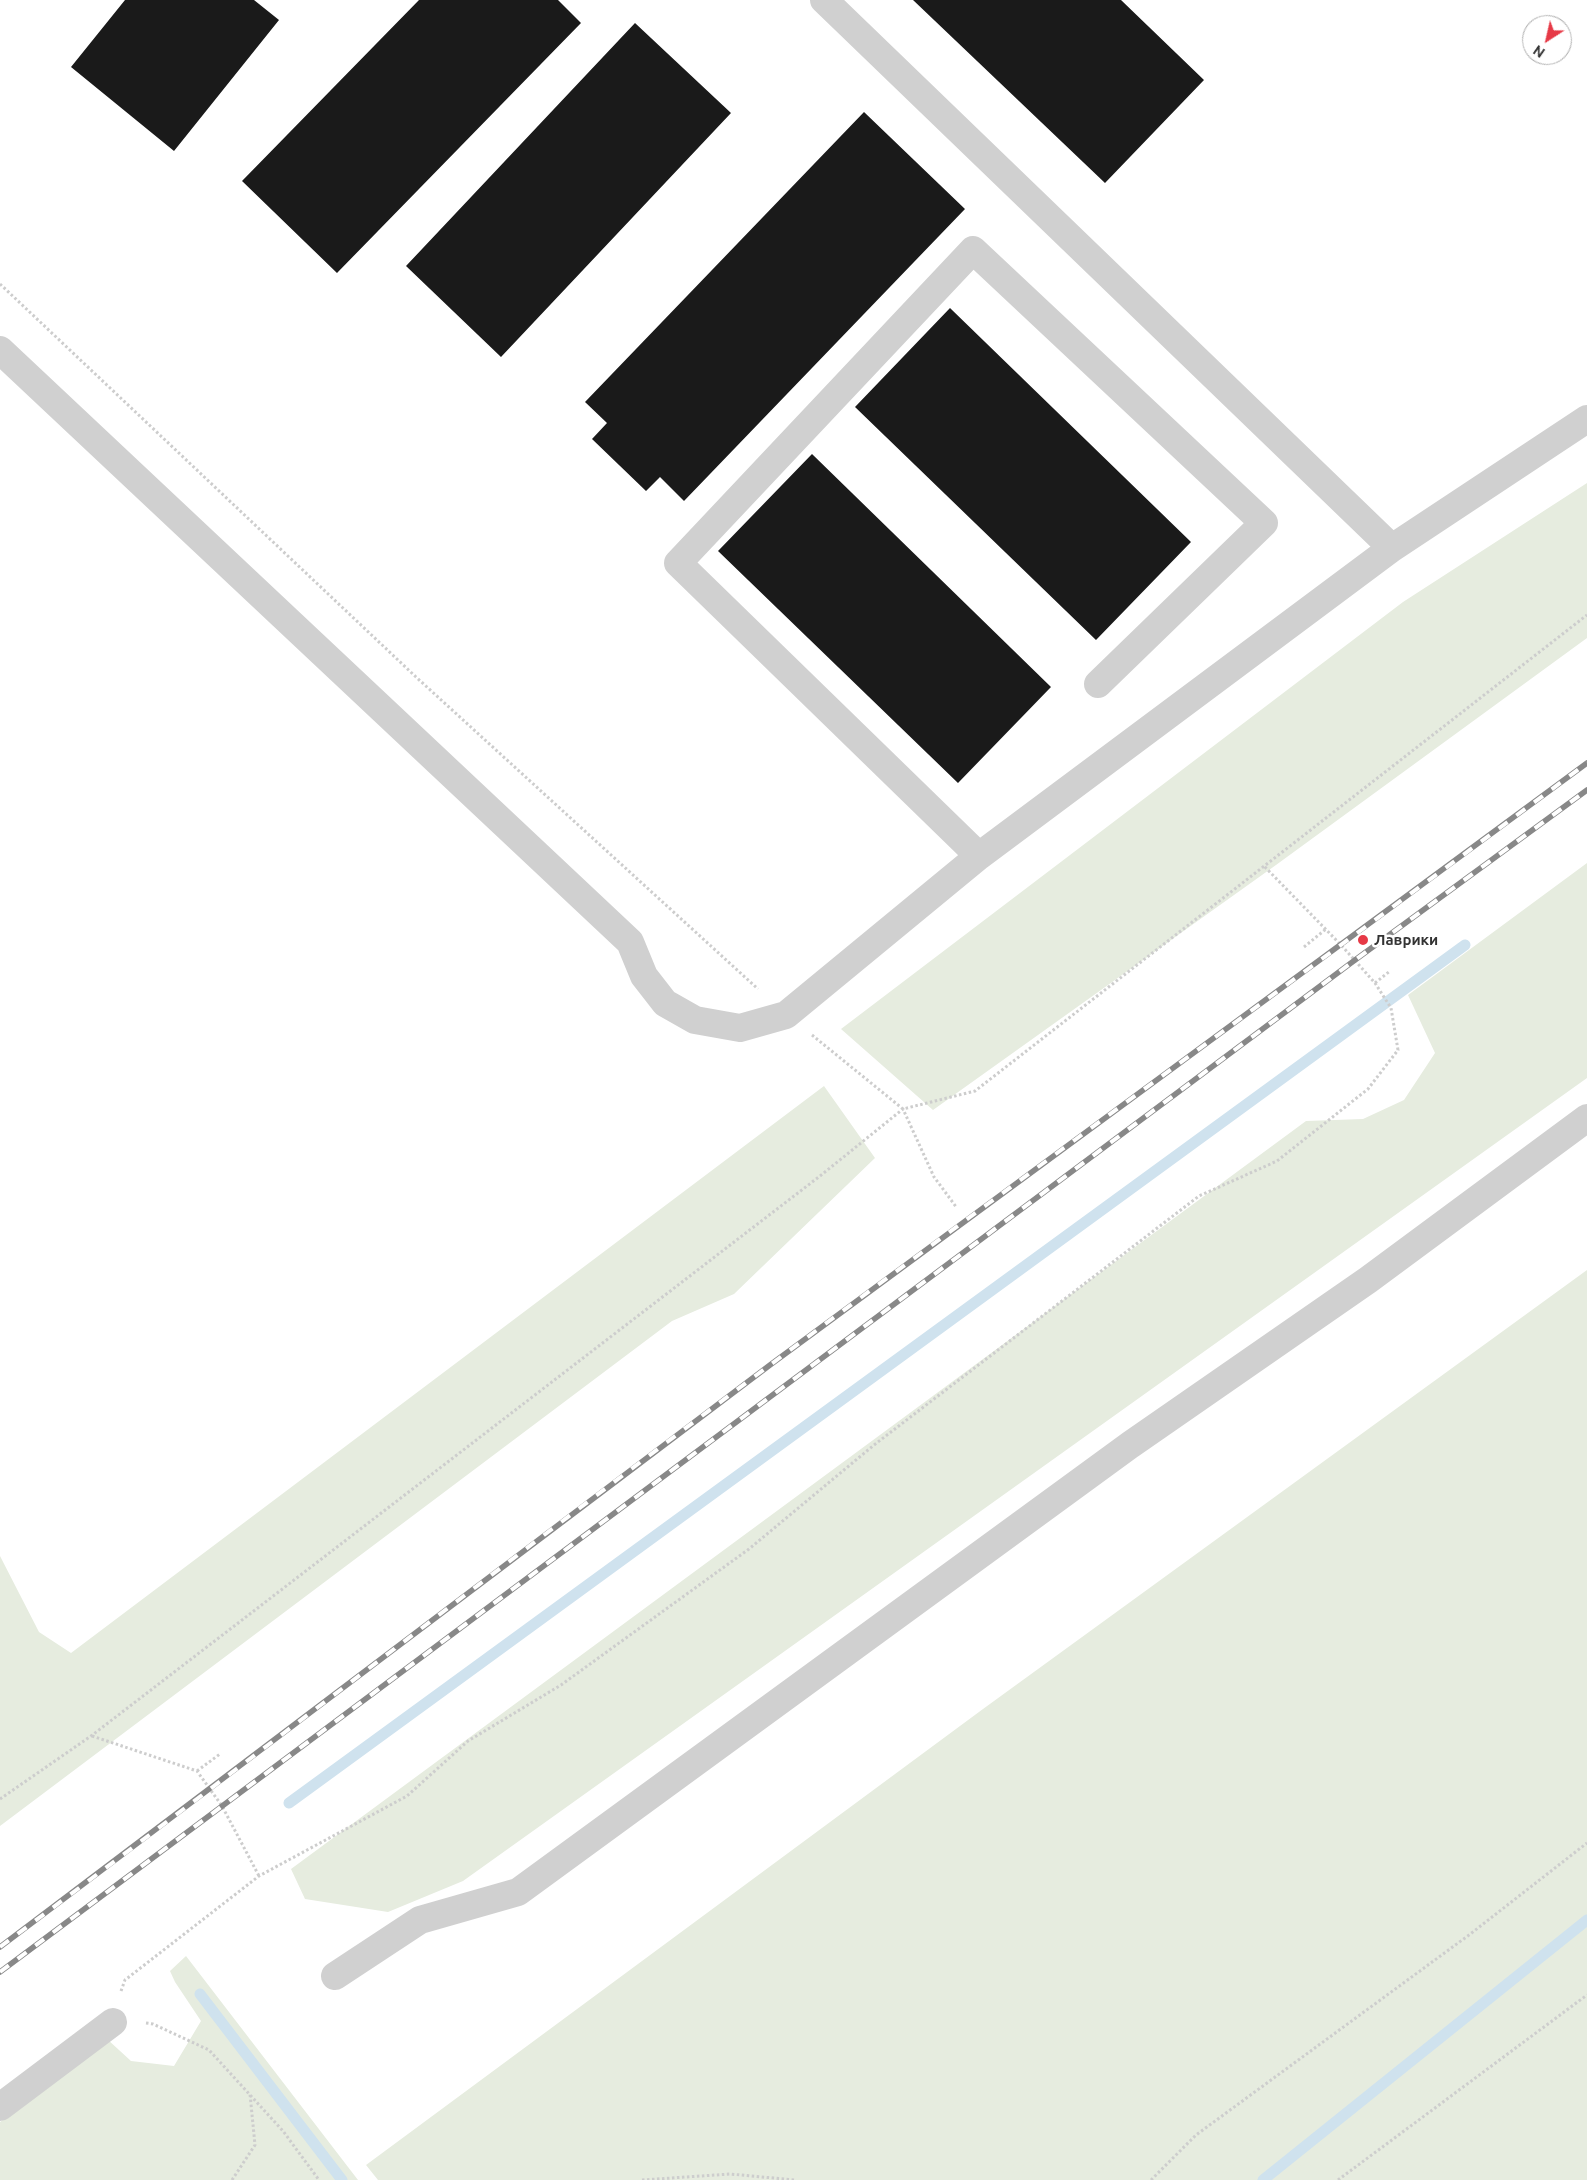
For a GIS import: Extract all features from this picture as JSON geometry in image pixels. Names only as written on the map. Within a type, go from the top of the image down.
[{"type":"street","points":[[824,0],[1392,548]]},
{"type":"street","points":[[980,856],[678,563],[973,250],[1264,523],[1098,684]]},
{"type":"street","points":[[0,350],[630,942],[644,976],[665,1003],[695,1020],[740,1028],[786,1015],[980,856],[1392,548],[1587,420]]},
{"type":"street","points":[[335,1976],[420,1920],[518,1892],[1130,1444],[1368,1280],[1587,1118]]},
{"type":"street","points":[[0,2107],[112,2022]]},
{"type":"path","points":[[0,284],[416,677],[786,1015],[903,1109],[934,1177],[957,1208]]},
{"type":"path","points":[[0,1799],[91,1736],[820,1176],[903,1109],[975,1091],[1263,865],[1587,615]]},
{"type":"path","points":[[319,2180],[283,2131],[209,2050],[153,2024],[112,2022],[125,1980],[260,1876],[407,1796],[468,1740],[561,1685],[749,1549],[874,1445],[1199,1196],[1276,1161],[1368,1089],[1398,1050],[1391,1008],[1375,983],[1326,929],[1263,865]]},
{"type":"path","points":[[1304,947],[1326,929]]},
{"type":"path","points":[[1375,983],[1390,971]]},
{"type":"path","points":[[91,1736],[197,1771],[222,1806],[260,1876]]},
{"type":"path","points":[[197,1771],[220,1754]]},
{"type":"path","points":[[1151,2180],[1196,2135],[1468,1935],[1587,1843]]},
{"type":"path","points":[[1338,2180],[1587,1995]]},
{"type":"path","points":[[232,2180],[254,2145],[250,2094]]},
{"type":"path","points":[[642,2180],[730,2174],[795,2180]]},
{"type":"shaded area","points":[[1587,483],[1587,638],[1276,865],[933,1110],[841,1029],[1403,602]]},
{"type":"shaded area","points":[[1587,863],[1587,1078],[463,1881],[388,1912],[305,1899],[291,1869],[1306,1121],[1363,1119],[1404,1100],[1435,1053],[1408,995]]},
{"type":"shaded area","points":[[824,1086],[875,1158],[734,1294],[672,1321],[0,1826],[0,1556],[39,1632],[71,1653]]},
{"type":"shaded area","points":[[1587,1270],[1587,2180],[378,2180],[366,2165],[983,1709]]},
{"type":"shaded area","points":[[186,1956],[358,2180],[0,2180],[0,2122],[107,2039],[131,2061],[174,2066],[201,2021],[175,1982],[170,1971]]},
{"type":"building","points":[[125,0],[254,0],[279,20],[174,151],[71,67]]},
{"type":"building","points":[[419,0],[558,0],[581,23],[337,273],[242,181]]},
{"type":"building","points":[[913,0],[1121,0],[1204,80],[1105,183]]},
{"type":"building","points":[[635,23],[731,113],[501,357],[406,266]]},
{"type":"building","points":[[864,112],[965,209],[684,501],[660,477],[646,491],[592,439],[607,423],[585,402]]},
{"type":"building","points":[[950,308],[1191,542],[1096,640],[855,407]]},
{"type":"building","points":[[812,454],[1051,687],[958,783],[718,551]]},
{"type":"waterway","points":[[289,1803],[1465,945]]},
{"type":"waterway","points":[[1263,2180],[1587,1920]]},
{"type":"waterway","points":[[200,1994],[342,2180]]},
{"type":"railway","points":[[0,1947],[770,1365],[1587,763]]},
{"type":"railway","points":[[0,1972],[1355,960],[1587,790]]},
{"type":"place","name":"Лаврики","points":[[1363,940]]}]
